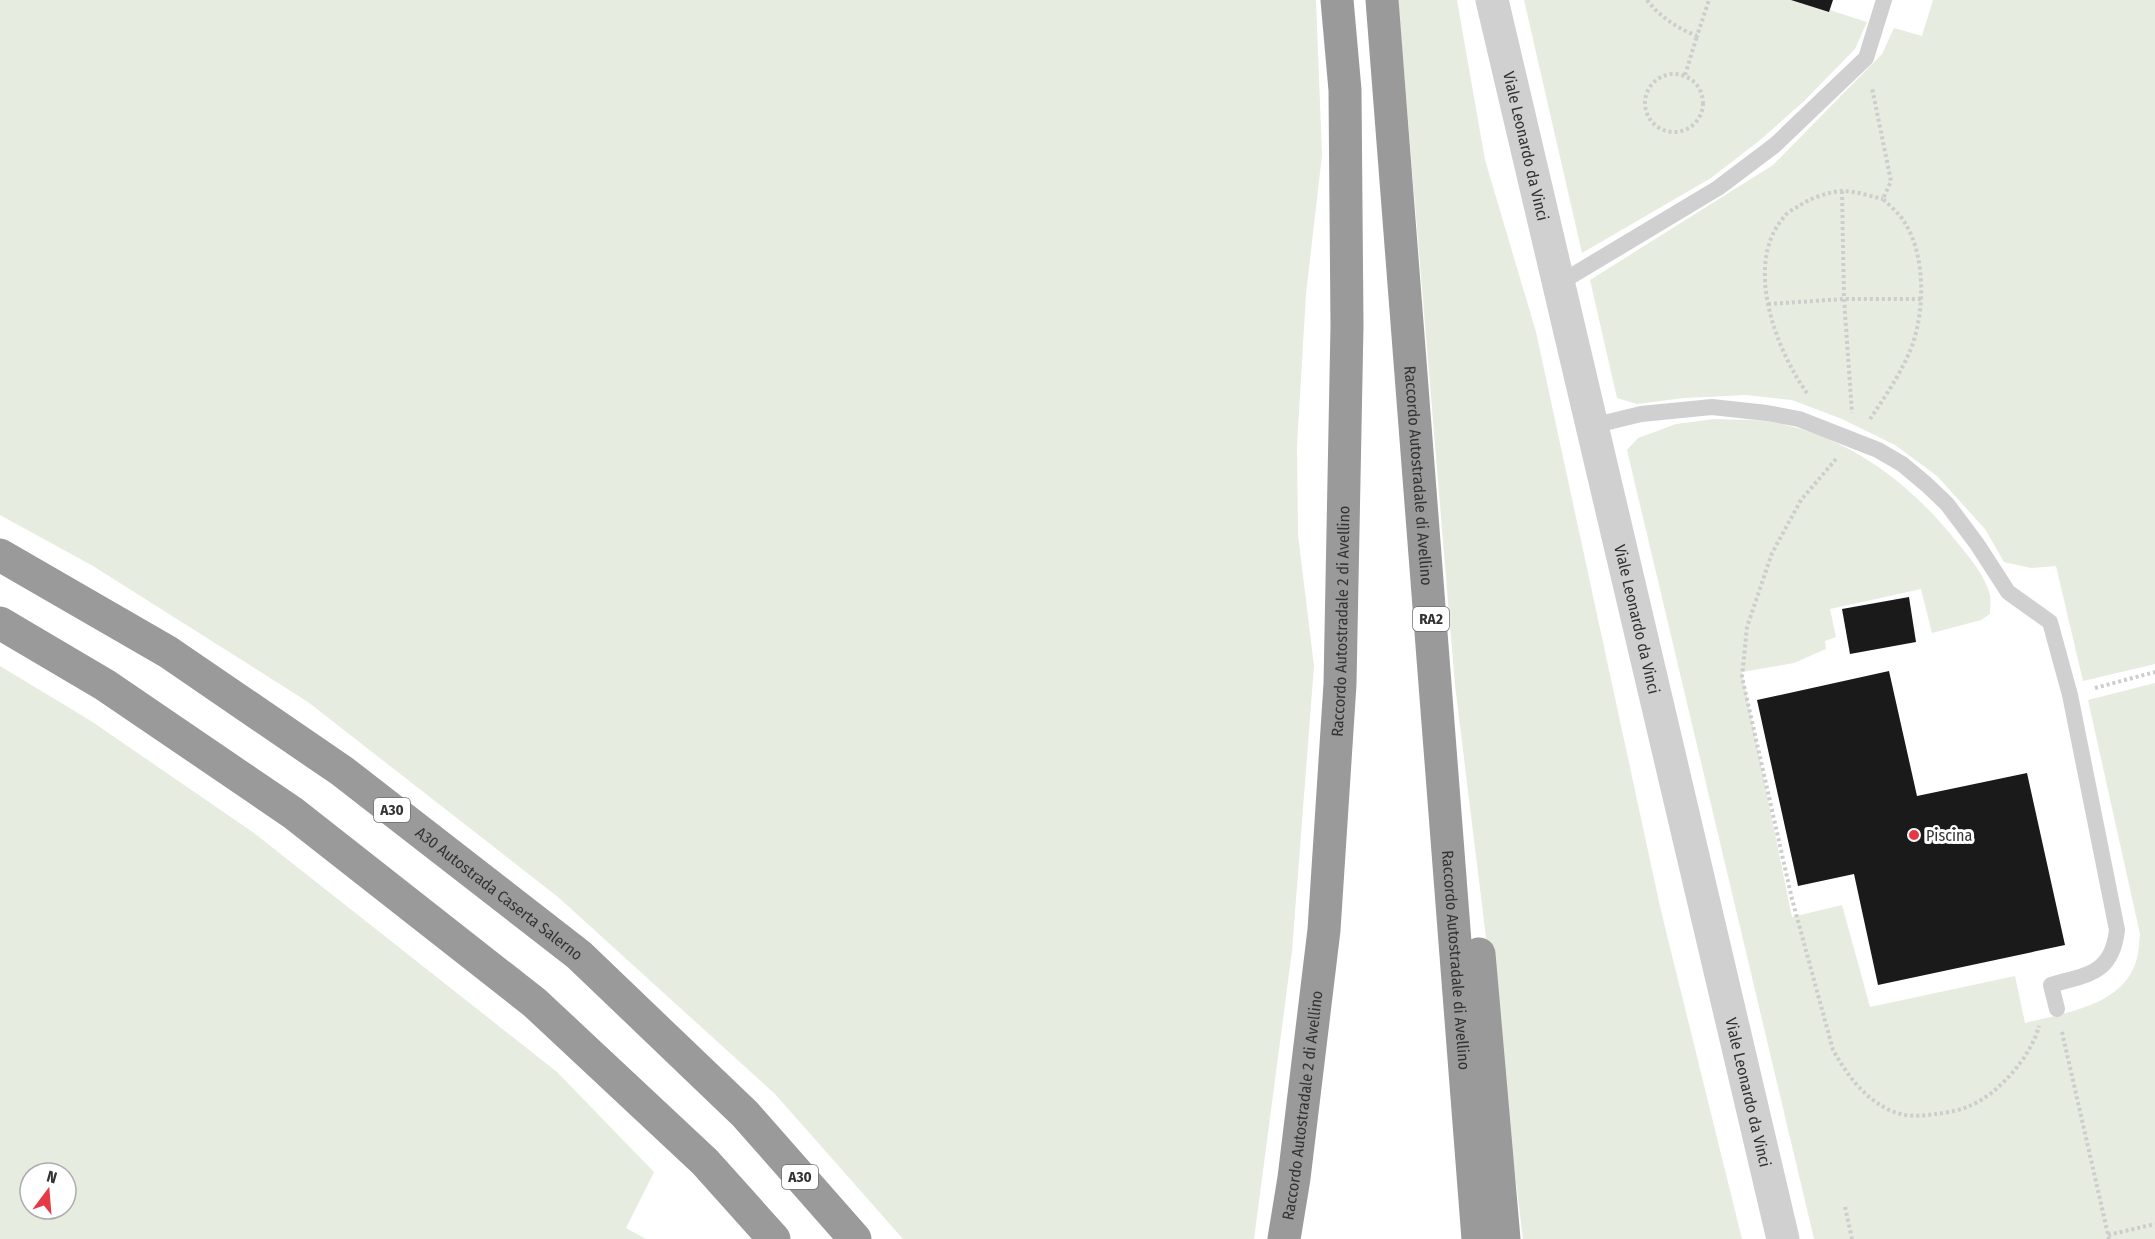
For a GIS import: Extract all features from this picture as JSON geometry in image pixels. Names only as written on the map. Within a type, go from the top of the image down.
[{"type":"highway","name":"Raccordo Autostradale 2 di Avellino","points":[[1284,1239],[1324,930],[1340,684],[1347,326],[1345,90],[1337,0]]},
{"type":"highway","name":"Raccordo Autostradale di Avellino","points":[[1382,0],[1478,1239]]},
{"type":"highway","name":"A30 Autostrada Caserta Salerno","points":[[0,555],[168,652],[342,771],[579,955],[745,1114],[855,1239]]},
{"type":"highway","points":[[0,623],[105,685],[293,813],[535,1003],[705,1162],[774,1239]]},
{"type":"highway","points":[[1442,773],[1473,891],[1504,1239]]},
{"type":"street","name":"Viale Leonardo da Vinci","points":[[1492,0],[1783,1239]]},
{"type":"lane","points":[[1558,284],[1718,188],[1775,145],[1866,58],[1884,0]]},
{"type":"lane","points":[[1592,426],[1641,414],[1721,407],[1740,408],[1799,419],[1853,434],[1902,464],[1947,504],[2008,592],[2050,622],[2070,695],[2117,930],[2112,952],[2100,969],[2051,985],[2057,1009]]},
{"type":"path","points":[[1647,0],[1665,19],[1681,30],[1697,36]]},
{"type":"path","points":[[1685,75],[1709,0]]},
{"type":"path","points":[[1866,58],[1891,181],[1883,199]]},
{"type":"path","points":[[1665,74],[1685,75],[1699,87],[1703,96],[1701,115],[1687,129],[1669,132],[1652,122],[1646,114],[1646,94],[1650,85],[1665,74]]},
{"type":"path","points":[[1842,191],[1844,299],[1853,434]]},
{"type":"path","points":[[1810,399],[1795,377],[1774,330],[1768,304],[1765,268],[1770,240],[1784,216],[1806,201],[1842,191],[1883,199],[1905,222],[1920,261],[1921,299],[1913,342],[1895,383],[1869,421],[1853,434],[1801,500],[1772,553],[1747,627],[1742,677],[1792,899],[1833,1050],[1843,1068],[1873,1101],[1895,1113],[1919,1117],[1945,1113],[1968,1107],[2005,1081],[2019,1065],[2036,1037],[2042,1014],[2057,1009],[2108,1237],[2155,1224]]},
{"type":"path","points":[[1768,304],[1844,299],[1921,299]]},
{"type":"path","points":[[2070,695],[2155,672]]},
{"type":"path","points":[[1845,1207],[1852,1239]]},
{"type":"shaded area","points":[[0,0],[1316,0],[1322,155],[1306,294],[1297,446],[1298,535],[1314,666],[1292,951],[1254,1239],[903,1239],[775,1094],[558,897],[308,702],[93,566],[0,515]]},
{"type":"shaded area","points":[[1398,0],[1457,0],[1485,160],[1536,332],[1661,911],[1742,1239],[1523,1239],[1455,685]]},
{"type":"shaded area","points":[[1524,0],[1798,0],[1867,22],[1855,49],[1803,102],[1759,141],[1711,178],[1582,253]]},
{"type":"shaded area","points":[[1933,0],[2155,0],[2155,664],[2083,681],[2056,566],[2031,568],[2004,562],[1985,529],[1937,476],[1895,445],[1842,419],[1792,400],[1746,395],[1684,398],[1637,404],[1617,398],[1590,280],[1773,165],[1882,54],[1894,28],[1922,36]]},
{"type":"shaded area","points":[[1715,419],[1759,420],[1793,427],[1821,436],[1872,463],[1917,498],[1937,519],[1976,566],[1990,595],[1990,614],[1981,620],[1932,633],[1921,589],[1830,609],[1836,637],[1825,641],[1826,649],[1794,663],[1742,672],[1792,917],[1842,905],[1870,1007],[2015,976],[2025,1023],[2092,1004],[2107,997],[2120,987],[2131,974],[2137,958],[2140,934],[2088,700],[2155,683],[2155,1239],[1814,1239],[1627,450],[1638,438],[1676,424]]},
{"type":"shaded area","points":[[0,666],[91,721],[254,833],[557,1072],[654,1172],[626,1228],[646,1239],[0,1239]]},
{"type":"building","points":[[1791,0],[1833,0],[1829,12]]},
{"type":"building","points":[[1909,597],[1916,642],[1850,654],[1842,609]]},
{"type":"building","name":"Piscina","points":[[1889,671],[1917,796],[2027,773],[2065,945],[1878,985],[1854,874],[1798,886],[1757,700]]},
{"type":"place","name":"Piscina","points":[[1914,835]]}]
